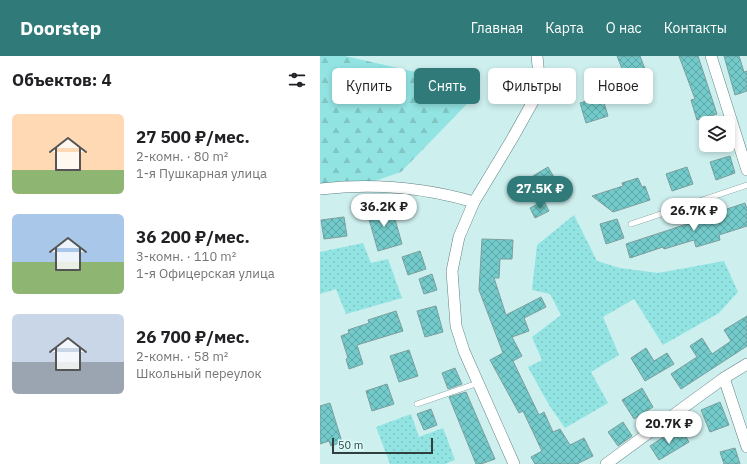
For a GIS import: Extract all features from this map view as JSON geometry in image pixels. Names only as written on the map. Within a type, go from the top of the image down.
[{"type":"street","points":[[514,464],[464,350],[456,326],[452,271],[459,237],[474,202],[536,96],[539,76],[537,56]]},
{"type":"street","points":[[711,56],[747,170]]},
{"type":"street","points":[[320,189],[384,185],[418,189],[474,202]]},
{"type":"street","points":[[606,464],[724,378],[747,364]]},
{"type":"street","points":[[724,378],[747,447]]},
{"type":"lane","points":[[631,224],[747,185]]},
{"type":"lane","points":[[417,404],[478,383]]},
{"type":"green space","points":[[320,56],[345,56],[398,68],[332,68],[332,104],[406,104],[406,70],[414,72],[414,104],[467,104],[401,172],[354,188],[320,193]]},
{"type":"green space","points":[[574,215],[597,261],[620,268],[658,273],[724,261],[738,292],[719,313],[663,345],[634,299],[603,317],[619,355],[591,372],[608,403],[565,428],[549,405],[528,367],[542,360],[532,337],[561,315],[550,294],[532,290],[537,245]]},
{"type":"green space","points":[[363,243],[371,263],[388,259],[402,298],[346,314],[336,289],[320,294],[320,252]]},
{"type":"green space","points":[[411,414],[419,437],[443,428],[455,460],[445,464],[390,464],[376,427]]},
{"type":"building","points":[[617,56],[640,56],[645,68],[622,68]]},
{"type":"building","points":[[679,56],[698,56],[717,114],[710,116],[699,116],[699,119],[697,120],[691,100],[695,99]]},
{"type":"building","points":[[724,56],[739,56],[744,72],[747,71],[747,91],[735,95]]},
{"type":"building","points":[[584,102],[584,104],[604,104],[608,116],[586,123],[580,103]]},
{"type":"building","points":[[730,156],[735,173],[716,180],[710,162]]},
{"type":"building","points":[[548,167],[558,184],[543,193],[533,176]]},
{"type":"building","points":[[687,167],[693,184],[672,191],[666,174]]},
{"type":"building","points":[[638,178],[642,187],[645,186],[650,200],[613,212],[592,196],[623,186],[622,183]]},
{"type":"building","points":[[544,201],[549,211],[535,218],[530,208]]},
{"type":"building","points":[[745,203],[747,209],[747,226],[719,235],[720,240],[696,247],[694,240],[664,249],[663,247],[630,258],[626,244],[727,211],[727,209]]},
{"type":"building","points":[[391,205],[402,244],[378,251],[367,212]]},
{"type":"building","points":[[344,217],[347,236],[324,239],[321,220]]},
{"type":"building","points":[[617,219],[624,238],[606,244],[600,224]]},
{"type":"building","points":[[482,239],[513,240],[512,259],[500,259],[499,278],[494,278],[506,315],[541,297],[546,307],[524,318],[529,331],[512,337],[522,356],[513,361],[539,415],[544,412],[553,432],[560,429],[570,445],[584,438],[593,456],[577,464],[535,464],[531,457],[542,451],[523,411],[519,413],[490,360],[503,353],[479,290]]},
{"type":"building","points":[[420,251],[426,269],[408,275],[402,257]]},
{"type":"building","points":[[432,274],[437,290],[424,294],[419,279]]},
{"type":"building","points":[[436,306],[443,332],[425,337],[417,311]]},
{"type":"building","points":[[396,311],[403,331],[357,345],[363,364],[349,369],[346,359],[348,358],[341,336],[349,333],[348,330],[369,323],[368,320]]},
{"type":"building","points":[[747,316],[747,346],[681,389],[671,374],[697,357],[690,346],[702,338],[712,354],[731,341],[724,330]]},
{"type":"building","points":[[646,348],[654,361],[667,353],[674,364],[645,381],[631,358]]},
{"type":"building","points":[[409,350],[418,376],[399,382],[390,356]]},
{"type":"building","points":[[455,368],[462,384],[448,389],[442,373]]},
{"type":"building","points":[[387,384],[394,404],[372,411],[366,391]]},
{"type":"building","points":[[642,388],[653,407],[634,419],[622,400]]},
{"type":"building","points":[[466,392],[495,459],[481,464],[476,464],[449,397]]},
{"type":"building","points":[[720,402],[729,425],[710,432],[701,410]]},
{"type":"building","points":[[330,403],[342,442],[331,446],[329,441],[320,444],[320,406]]},
{"type":"building","points":[[431,409],[437,425],[424,430],[417,414]]},
{"type":"building","points":[[623,422],[632,436],[618,446],[608,432]]},
{"type":"building","points":[[683,432],[689,442],[659,460],[650,446],[665,436],[668,441]]},
{"type":"building","points":[[735,448],[740,464],[724,464],[720,452]]}]
